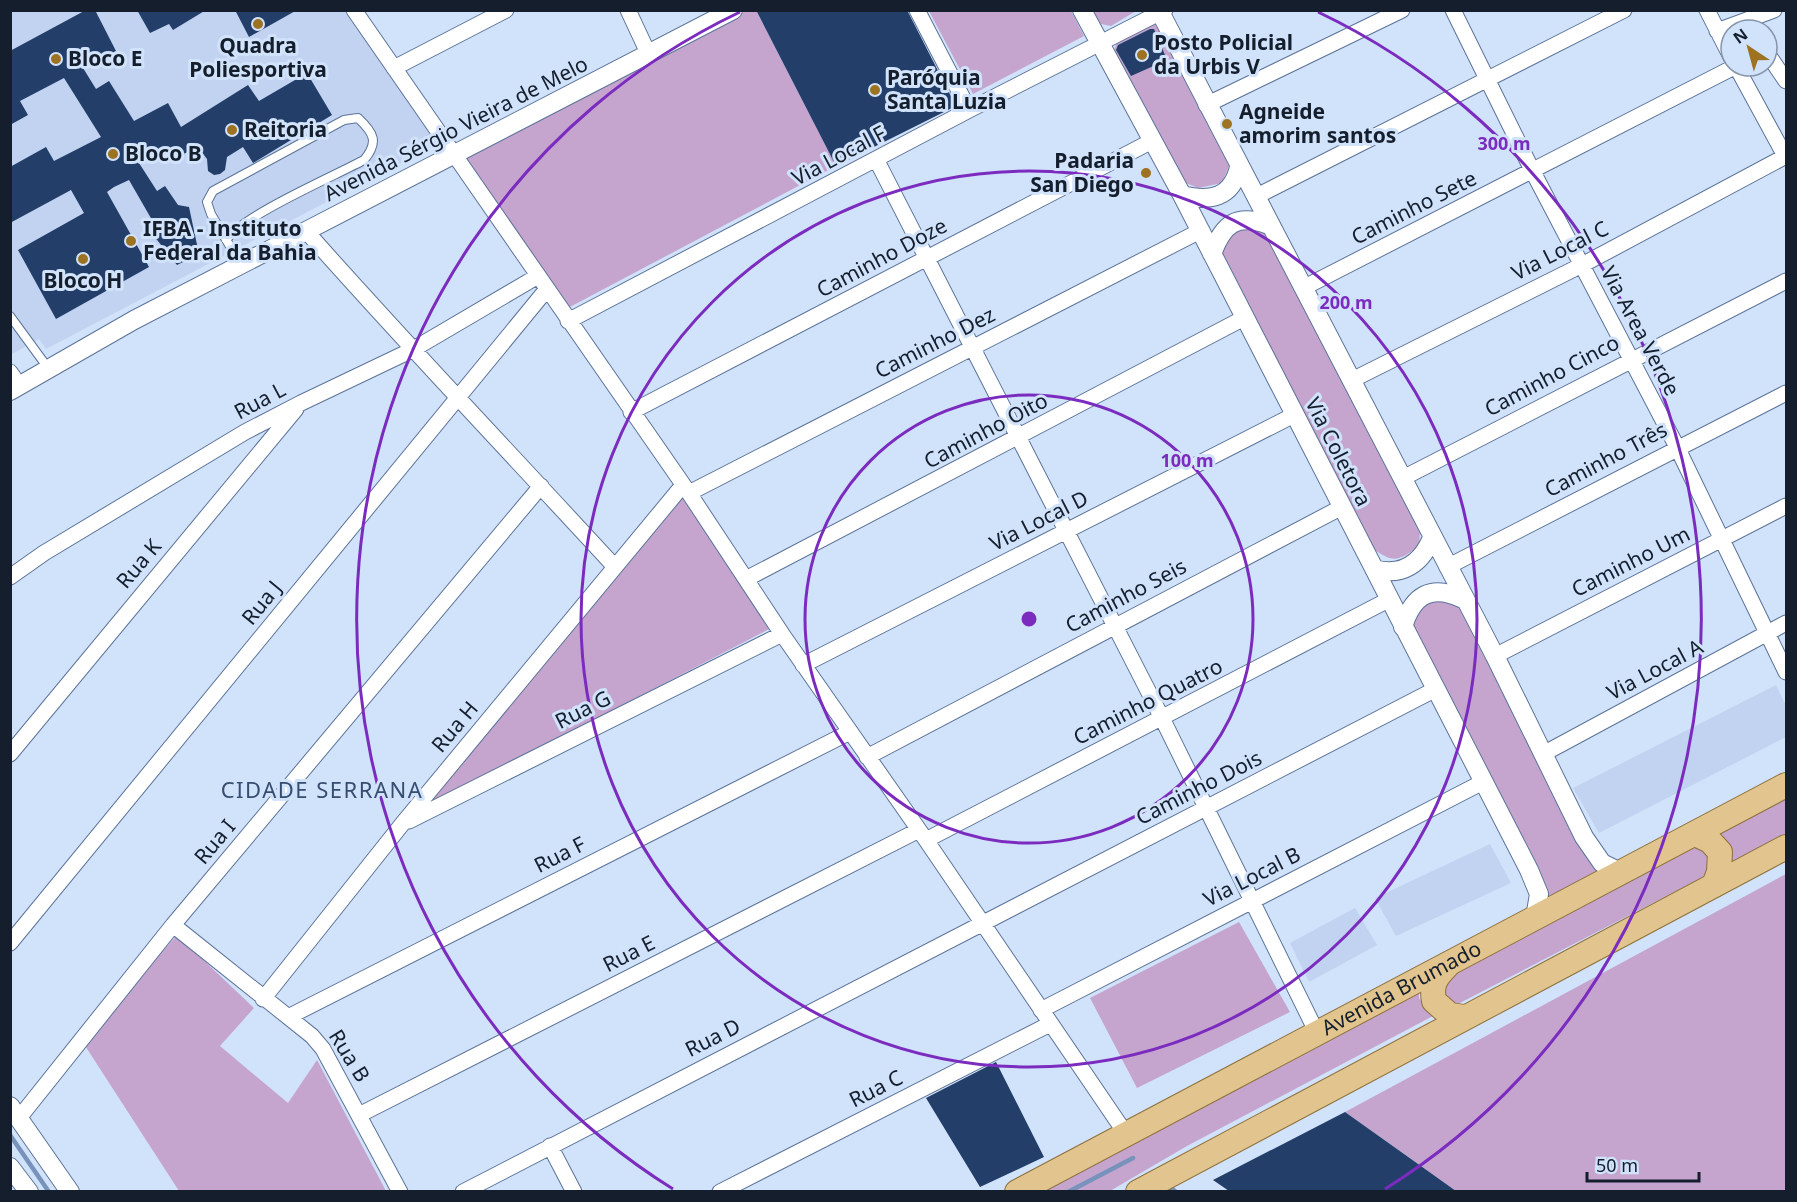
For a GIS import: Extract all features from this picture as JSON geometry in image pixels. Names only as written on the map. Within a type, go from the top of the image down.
[{"type":"main road","name":"Avenida Brumado","points":[[1017,1191],[1448,965],[1618,871],[1695,834],[1786,785]]},
{"type":"main road","points":[[1695,834],[1710,841],[1720,852],[1719,872],[1714,885]]},
{"type":"main road","points":[[1138,1191],[1786,847]]},
{"type":"main road","points":[[1448,965],[1437,976],[1432,987],[1434,1001],[1450,1015],[1464,1017]]},
{"type":"street","points":[[354,10],[453,156],[686,489],[803,665],[1126,1134]]},
{"type":"street","points":[[394,68],[506,10]]},
{"type":"street","points":[[628,10],[649,55]]},
{"type":"street","name":"Avenida Sérgio Vieira de Melo","points":[[13,383],[48,368],[306,231],[734,10]]},
{"type":"street","points":[[917,10],[969,110]]},
{"type":"street","name":"Via Coletora","points":[[1082,10],[1182,195],[1534,882],[1539,894],[1535,918]]},
{"type":"street","points":[[1206,105],[1402,10]]},
{"type":"street","name":"Via Area Verde","points":[[1453,10],[1532,170],[1677,447],[1786,672]]},
{"type":"street","points":[[1255,197],[1488,81],[1624,10]]},
{"type":"street","points":[[1707,10],[1719,36]]},
{"type":"street","points":[[1162,11],[1206,105],[1403,478],[1584,837],[1602,863],[1618,871]]},
{"type":"street","name":"Via Local F","points":[[568,321],[1162,11]]},
{"type":"street","name":"Caminho Sete","points":[[1303,288],[1719,75]]},
{"type":"street","points":[[1743,78],[1786,156]]},
{"type":"street","name":"Caminho Doze","points":[[631,412],[1152,141]]},
{"type":"street","name":"Via Local C","points":[[1352,380],[1582,265],[1786,156]]},
{"type":"street","points":[[877,160],[1162,718],[1317,1033]]},
{"type":"street","points":[[1182,195],[1209,199],[1219,195],[1236,181],[1239,167]]},
{"type":"street","points":[[1212,254],[1218,237],[1227,226],[1247,220],[1269,225]]},
{"type":"street","points":[[306,231],[412,350],[459,396],[615,567]]},
{"type":"street","name":"Caminho Dez","points":[[686,489],[972,348],[1200,231]]},
{"type":"street","name":"Caminho Cinco","points":[[1403,478],[1631,358],[1786,281]]},
{"type":"street","name":"Rua L","points":[[12,572],[245,432],[542,283]]},
{"type":"street","name":"Rua J","points":[[10,943],[459,396],[542,283]]},
{"type":"street","name":"Caminho Oito","points":[[746,579],[1019,438],[1244,318]]},
{"type":"street","name":"Caminho Três","points":[[1447,567],[1786,393]]},
{"type":"street","name":"Rua K","points":[[10,754],[301,402]]},
{"type":"street","name":"Via Local D","points":[[803,665],[1294,415]]},
{"type":"street","name":"Rua I","points":[[14,1112],[541,486]]},
{"type":"street","name":"Rua H","points":[[263,999],[403,823],[615,567],[686,489]]},
{"type":"street","name":"Caminho Um","points":[[1494,656],[1786,506]]},
{"type":"street","name":"Caminho Seis","points":[[867,757],[1342,507]]},
{"type":"street","points":[[1374,569],[1389,573],[1403,569],[1426,551],[1432,538]]},
{"type":"street","points":[[1403,627],[1407,612],[1424,596],[1435,591],[1448,592],[1463,598]]},
{"type":"street","name":"Caminho Quatro","points":[[922,835],[1162,718],[1388,600]]},
{"type":"street","name":"Via Local A","points":[[1543,754],[1786,622]]},
{"type":"street","name":"Rua G","points":[[403,823],[782,634]]},
{"type":"street","name":"Caminho Dois","points":[[983,924],[1434,690]]},
{"type":"street","name":"Rua F","points":[[290,1016],[850,732]]},
{"type":"street","name":"Via Local B","points":[[1041,1010],[1483,782]]},
{"type":"street","name":"Rua E","points":[[359,1115],[922,835]]},
{"type":"street","name":"Rua D","points":[[463,1191],[983,924]]},
{"type":"street","name":"Rua B","points":[[173,925],[263,999],[302,1025],[323,1049],[399,1191]]},
{"type":"street","name":"Rua C","points":[[720,1191],[1050,1024]]},
{"type":"street","points":[[14,1112],[70,1191]]},
{"type":"street","points":[[550,1146],[574,1191]]},
{"type":"street","points":[[10,1167],[28,1191]]},
{"type":"lane","points":[[226,240],[233,230],[251,219],[364,160],[372,150],[374,138],[371,130],[358,118],[344,120],[213,191],[207,202],[211,214],[226,240],[241,265]]},
{"type":"lane","points":[[10,316],[48,368]]},
{"type":"shaded area","points":[[756,10],[836,166],[568,308],[462,153],[742,11]]},
{"type":"shaded area","name":"IFBA - Instituto Federal da Bahia","points":[[10,11],[346,11],[439,143],[46,349],[39,339],[12,354]]},
{"type":"shaded area","points":[[929,11],[1071,11],[1084,36],[973,94]]},
{"type":"shaded area","points":[[1090,11],[1136,11],[1111,26],[1101,24]]},
{"type":"shaded area","points":[[1148,22],[1157,23],[1229,166],[1222,183],[1198,188],[1186,183],[1115,58],[1116,44],[1119,39]]},
{"type":"shaded area","points":[[1245,224],[1268,234],[1420,532],[1419,546],[1400,558],[1385,556],[1372,548],[1220,258],[1225,235]]},
{"type":"shaded area","points":[[683,491],[773,627],[422,809]]},
{"type":"shaded area","points":[[1433,598],[1457,602],[1607,868],[1541,903],[1411,627],[1421,606]]},
{"type":"shaded area","points":[[1776,685],[1786,706],[1786,737],[1599,833],[1573,788]]},
{"type":"shaded area","points":[[1786,791],[1786,834],[1728,864],[1728,847],[1720,833]]},
{"type":"shaded area","points":[[1490,844],[1511,883],[1396,936],[1375,898]]},
{"type":"shaded area","points":[[1677,845],[1708,848],[1710,870],[1701,878],[1456,1005],[1448,1004],[1438,983]]},
{"type":"shaded area","points":[[1786,874],[1786,1191],[1456,1191],[1345,1112]]},
{"type":"shaded area","points":[[1355,908],[1377,945],[1309,982],[1290,943]]},
{"type":"shaded area","points":[[1239,922],[1290,1012],[1137,1088],[1090,998]]},
{"type":"shaded area","points":[[177,935],[254,1008],[220,1046],[288,1103],[317,1060],[386,1191],[179,1191],[82,1041]]},
{"type":"shaded area","points":[[1419,983],[1419,998],[1433,1016],[1187,1146],[1110,1191],[1026,1192]]},
{"type":"building","points":[[86,10],[95,10],[116,51],[83,68],[96,89],[109,81],[134,121],[168,103],[181,127],[248,85],[259,101],[307,73],[332,115],[253,163],[243,147],[227,157],[225,170],[220,174],[214,175],[208,171],[207,159],[198,147],[173,159],[167,148],[139,163],[157,191],[165,186],[178,205],[189,207],[199,254],[177,265],[146,226],[152,220],[129,180],[107,192],[149,267],[56,319],[18,250],[84,213],[71,190],[10,223],[10,167],[46,147],[54,161],[101,137],[64,78],[20,101],[28,115],[10,125],[10,51]]},
{"type":"building","points":[[137,10],[206,10],[173,30],[169,24],[150,33]]},
{"type":"building","name":"Quadra Poliesportiva","points":[[235,10],[297,10],[249,37]]},
{"type":"building","name":"Paróquia Santa Luzia","points":[[756,10],[907,10],[956,106],[836,166]]},
{"type":"building","name":"Posto Policial da Urbis V","points":[[1154,29],[1167,60],[1131,76],[1116,50],[1118,45]]},
{"type":"building","points":[[996,1062],[1044,1157],[980,1187],[926,1098]]},
{"type":"building","points":[[1345,1112],[1456,1191],[1229,1191],[1213,1180]]},
{"type":"waterway","points":[[10,1135],[49,1192]]},
{"type":"waterway","points":[[1068,1192],[1133,1158]]},
{"type":"waterway","points":[[1170,1187],[1176,1192]]},
{"type":"place","name":"Quadra Poliesportiva","points":[[258,24]]},
{"type":"place","name":"Posto Policial da Urbis V","points":[[1142,55]]},
{"type":"place","name":"Bloco E","points":[[56,59]]},
{"type":"place","name":"Paróquia Santa Luzia","points":[[875,90]]},
{"type":"place","name":"Agneide amorim santos","points":[[1227,124]]},
{"type":"place","name":"Reitoria","points":[[232,130]]},
{"type":"place","name":"Bloco B","points":[[113,154]]},
{"type":"place","name":"Padaria San Diego","points":[[1146,173]]},
{"type":"place","name":"IFBA - Instituto Federal da Bahia","points":[[131,241]]},
{"type":"place","name":"Bloco H","points":[[83,259]]},
{"type":"district","name":"CIDADE SERRANA","points":[[322,790]]}]
